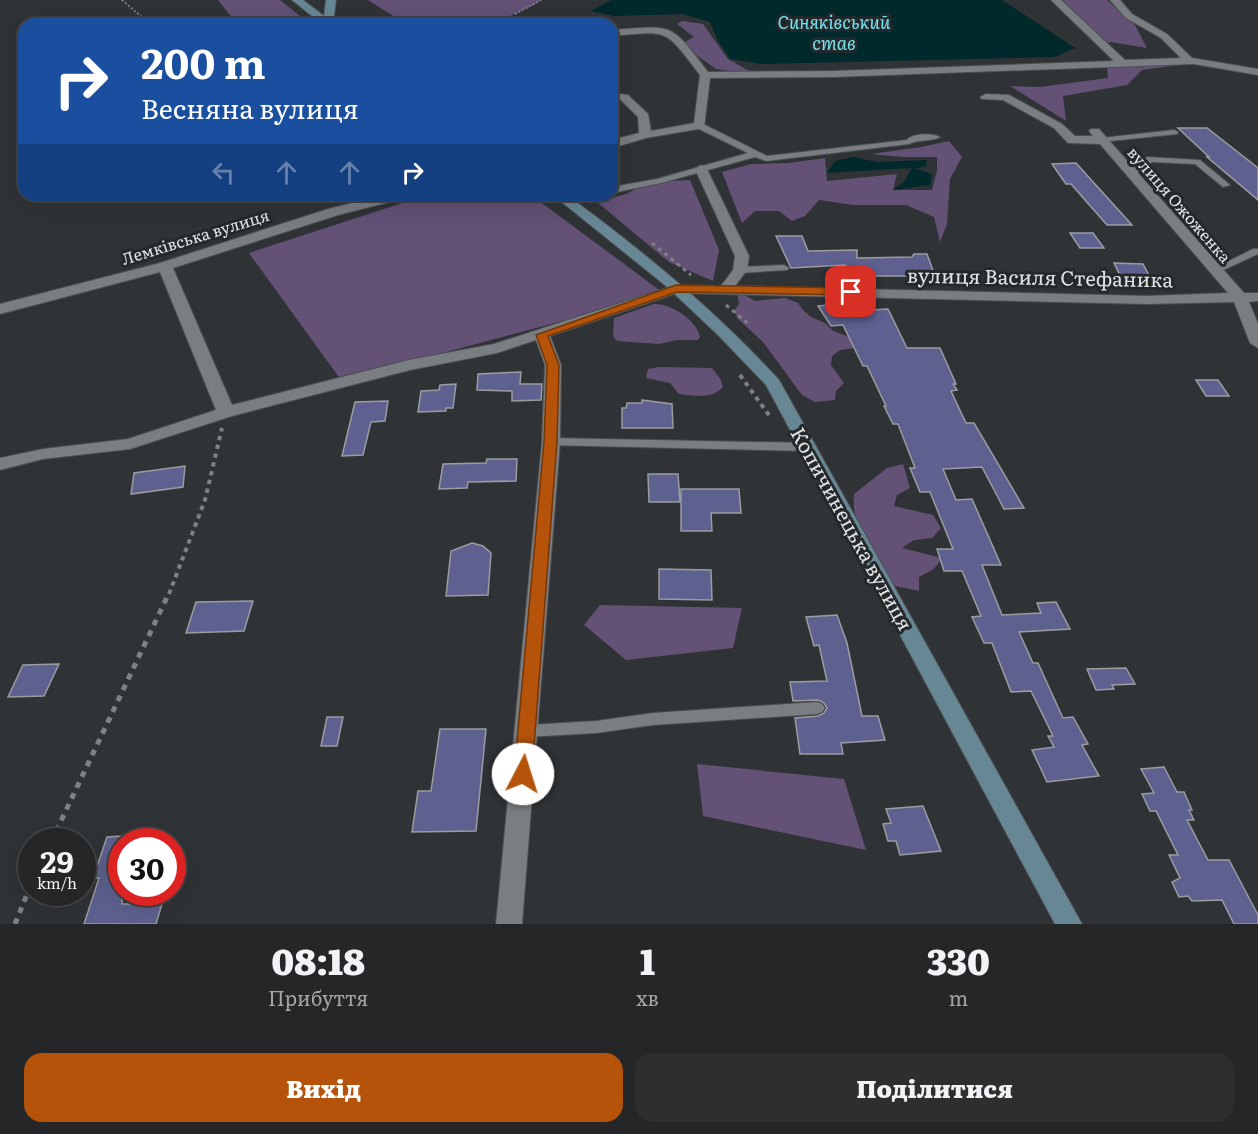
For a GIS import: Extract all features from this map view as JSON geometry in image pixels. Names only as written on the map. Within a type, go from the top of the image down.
[{"type":"main road","points":[[297,0],[320,18]]},
{"type":"main road","points":[[315,0],[325,18]]},
{"type":"main road","points":[[329,18],[331,0]]},
{"type":"main road","name":"Копичинецька вулиця","points":[[566,201],[658,270],[676,289],[738,342],[773,383],[1069,924]]},
{"type":"street","points":[[1056,0],[1122,63]]},
{"type":"street","points":[[1115,0],[1129,16],[1164,36],[1189,61]]},
{"type":"street","points":[[618,32],[659,29],[676,37],[705,75],[700,126],[645,135],[618,142]]},
{"type":"street","points":[[705,75],[833,74],[1189,61],[1227,65],[1258,72]]},
{"type":"street","points":[[618,96],[624,97],[644,116],[645,135]]},
{"type":"street","points":[[986,97],[1005,97],[1036,117],[1058,126],[1072,140],[1098,136]]},
{"type":"street","name":"вулиця Ожоженка","points":[[1098,136],[1240,298],[1258,343]]},
{"type":"street","points":[[701,169],[742,256],[740,270],[724,291]]},
{"type":"street","name":"Лемківська вулиця","points":[[0,309],[165,266],[333,212],[376,201]]},
{"type":"street","points":[[165,266],[226,412]]},
{"type":"street","points":[[0,464],[43,454],[130,444],[226,412],[409,365],[497,348],[676,289]]},
{"type":"street","name":"вулиця Василя Стефаника","points":[[676,289],[1146,300],[1258,297]]},
{"type":"street","points":[[509,924],[551,442],[553,365],[542,335]]},
{"type":"lane","points":[[700,126],[766,159],[889,145],[909,142],[912,138],[936,137]]},
{"type":"lane","points":[[1098,136],[1174,132]]},
{"type":"lane","points":[[618,189],[755,154]]},
{"type":"lane","points":[[1132,173],[1150,159],[1197,162],[1226,185]]},
{"type":"lane","points":[[1215,270],[1256,251]]},
{"type":"lane","points":[[740,270],[784,268]]},
{"type":"lane","points":[[551,442],[809,447]]},
{"type":"lane","points":[[527,731],[596,727],[653,719],[818,708]]},
{"type":"path","points":[[122,0],[143,18]]},
{"type":"path","points":[[508,18],[541,0]]},
{"type":"path","points":[[58,828],[166,601],[205,500],[226,412]]},
{"type":"path","points":[[15,924],[22,906]]},
{"type":"shaded area","points":[[218,0],[280,0],[302,18],[234,18]]},
{"type":"shaded area","points":[[368,0],[541,0],[508,18],[396,18]]},
{"type":"shaded area","points":[[1056,0],[1107,0],[1135,25],[1147,48],[1110,42],[1103,45]]},
{"type":"shaded area","points":[[682,21],[703,24],[728,59],[756,75],[716,69],[681,44],[694,37],[677,24]]},
{"type":"shaded area","points":[[1203,62],[1142,70],[1127,85],[1063,96],[1066,121],[1010,86],[1040,87],[1108,78],[1107,68]]},
{"type":"shaded area","points":[[949,141],[962,157],[950,179],[947,224],[940,242],[934,217],[906,205],[853,205],[819,200],[805,216],[792,221],[779,211],[755,211],[742,223],[722,172],[751,164],[788,163],[825,158],[827,181],[897,174],[893,190],[932,190],[937,171],[937,157],[871,154]]},
{"type":"shaded area","points":[[690,180],[719,250],[713,281],[669,262],[597,202],[618,201],[618,196],[650,182]]},
{"type":"shaded area","points":[[409,201],[539,201],[662,292],[585,315],[341,380],[249,253]]},
{"type":"shaded area","points":[[737,291],[755,301],[785,298],[798,303],[811,317],[825,323],[833,331],[861,341],[856,348],[840,350],[832,356],[831,365],[844,383],[836,391],[835,400],[815,402],[802,395],[763,342],[738,319],[734,311],[739,304]]},
{"type":"shaded area","points":[[654,304],[668,306],[682,314],[698,331],[700,337],[698,340],[677,340],[659,344],[617,341],[613,336],[614,318]]},
{"type":"shaded area","points":[[659,367],[712,368],[723,387],[709,395],[679,394],[670,383],[646,378],[648,369]]},
{"type":"shaded area","points":[[903,464],[910,488],[897,495],[894,506],[933,515],[941,528],[932,538],[914,540],[902,548],[942,558],[934,569],[919,577],[919,591],[895,586],[866,543],[856,519],[854,507],[854,494],[887,468]]},
{"type":"shaded area","points":[[600,605],[742,608],[733,648],[626,660],[584,625]]},
{"type":"shaded area","points":[[697,764],[844,779],[866,850],[703,816]]},
{"type":"water","name":"Синяківський став","points":[[611,0],[1002,0],[1075,48],[1055,57],[761,64],[730,59],[718,41],[710,22],[682,14],[614,16],[591,11]]},
{"type":"water","points":[[853,157],[877,162],[927,160],[925,167],[915,168],[932,174],[930,185],[893,190],[904,182],[912,168],[827,173],[835,161]]},
{"type":"building","points":[[1178,128],[1207,128],[1258,168],[1258,200],[1207,157],[1209,157]]},
{"type":"building","points":[[1076,163],[1132,225],[1107,225],[1071,184],[1066,184],[1052,164]]},
{"type":"building","points":[[1070,233],[1093,233],[1104,248],[1080,248]]},
{"type":"building","points":[[776,236],[802,236],[808,251],[857,250],[857,258],[912,257],[914,254],[927,254],[935,276],[850,276],[845,265],[791,268]]},
{"type":"building","points":[[1114,263],[1143,264],[1153,283],[1123,282]]},
{"type":"building","points":[[844,303],[849,311],[888,309],[907,348],[940,348],[956,384],[953,384],[957,390],[951,391],[966,423],[974,423],[1024,508],[1004,509],[982,467],[943,469],[956,500],[972,499],[1001,565],[982,565],[1002,615],[1041,613],[1037,603],[1056,602],[1070,629],[1019,632],[1033,663],[1038,663],[1063,718],[1073,717],[1088,744],[1082,745],[1099,776],[1047,782],[1032,750],[1054,747],[1048,736],[1053,736],[1031,691],[1011,692],[992,643],[984,643],[972,617],[981,616],[962,571],[944,571],[937,549],[953,549],[930,492],[920,492],[910,468],[915,468],[898,424],[893,424],[867,366],[863,366],[843,325],[831,326],[818,306]]},
{"type":"building","points":[[521,372],[520,384],[542,384],[541,400],[512,401],[512,391],[477,390],[478,374]]},
{"type":"building","points":[[1196,380],[1218,380],[1229,396],[1206,396]]},
{"type":"building","points":[[456,384],[453,408],[446,408],[446,411],[418,412],[421,391],[439,390],[440,385]]},
{"type":"building","points":[[642,400],[672,404],[673,428],[622,428],[622,408],[626,408],[627,403],[642,403]]},
{"type":"building","points":[[388,401],[385,421],[371,422],[363,455],[342,456],[355,402]]},
{"type":"building","points":[[487,459],[517,459],[516,481],[468,482],[467,488],[439,489],[443,464],[486,463]]},
{"type":"building","points":[[185,466],[183,487],[131,494],[134,473]]},
{"type":"building","points":[[648,474],[678,474],[680,502],[649,502]]},
{"type":"building","points":[[681,489],[739,489],[741,513],[711,513],[712,531],[681,531]]},
{"type":"building","points":[[472,543],[483,546],[491,553],[488,595],[446,596],[451,551]]},
{"type":"building","points":[[659,569],[711,570],[712,600],[659,599]]},
{"type":"building","points":[[253,601],[244,631],[186,633],[196,602]]},
{"type":"building","points":[[837,615],[847,643],[862,716],[878,716],[885,740],[841,743],[843,754],[800,754],[795,718],[818,716],[827,708],[818,700],[793,701],[790,682],[827,681],[819,645],[814,646],[806,617]]},
{"type":"building","points":[[59,664],[44,696],[8,697],[23,665]]},
{"type":"building","points":[[1126,668],[1135,684],[1112,685],[1114,689],[1096,690],[1087,669]]},
{"type":"building","points":[[327,717],[343,717],[337,746],[321,746]]},
{"type":"building","points":[[440,729],[486,729],[476,831],[412,832],[418,791],[431,791]]},
{"type":"building","points":[[1164,767],[1177,792],[1184,792],[1194,820],[1187,820],[1208,860],[1229,860],[1258,915],[1258,924],[1234,924],[1222,900],[1192,901],[1188,896],[1179,897],[1172,882],[1180,878],[1169,855],[1178,855],[1156,811],[1150,811],[1142,794],[1154,793],[1141,769]]},
{"type":"building","points":[[923,806],[941,851],[900,855],[896,841],[888,841],[883,824],[891,823],[886,809]]},
{"type":"building","points":[[107,837],[108,906],[161,906],[156,924],[84,924],[90,906],[96,906],[96,887],[99,878],[96,878],[96,869]]},
{"type":"route","points":[[523,774],[551,442],[553,365],[542,335],[676,289],[851,292]]}]
